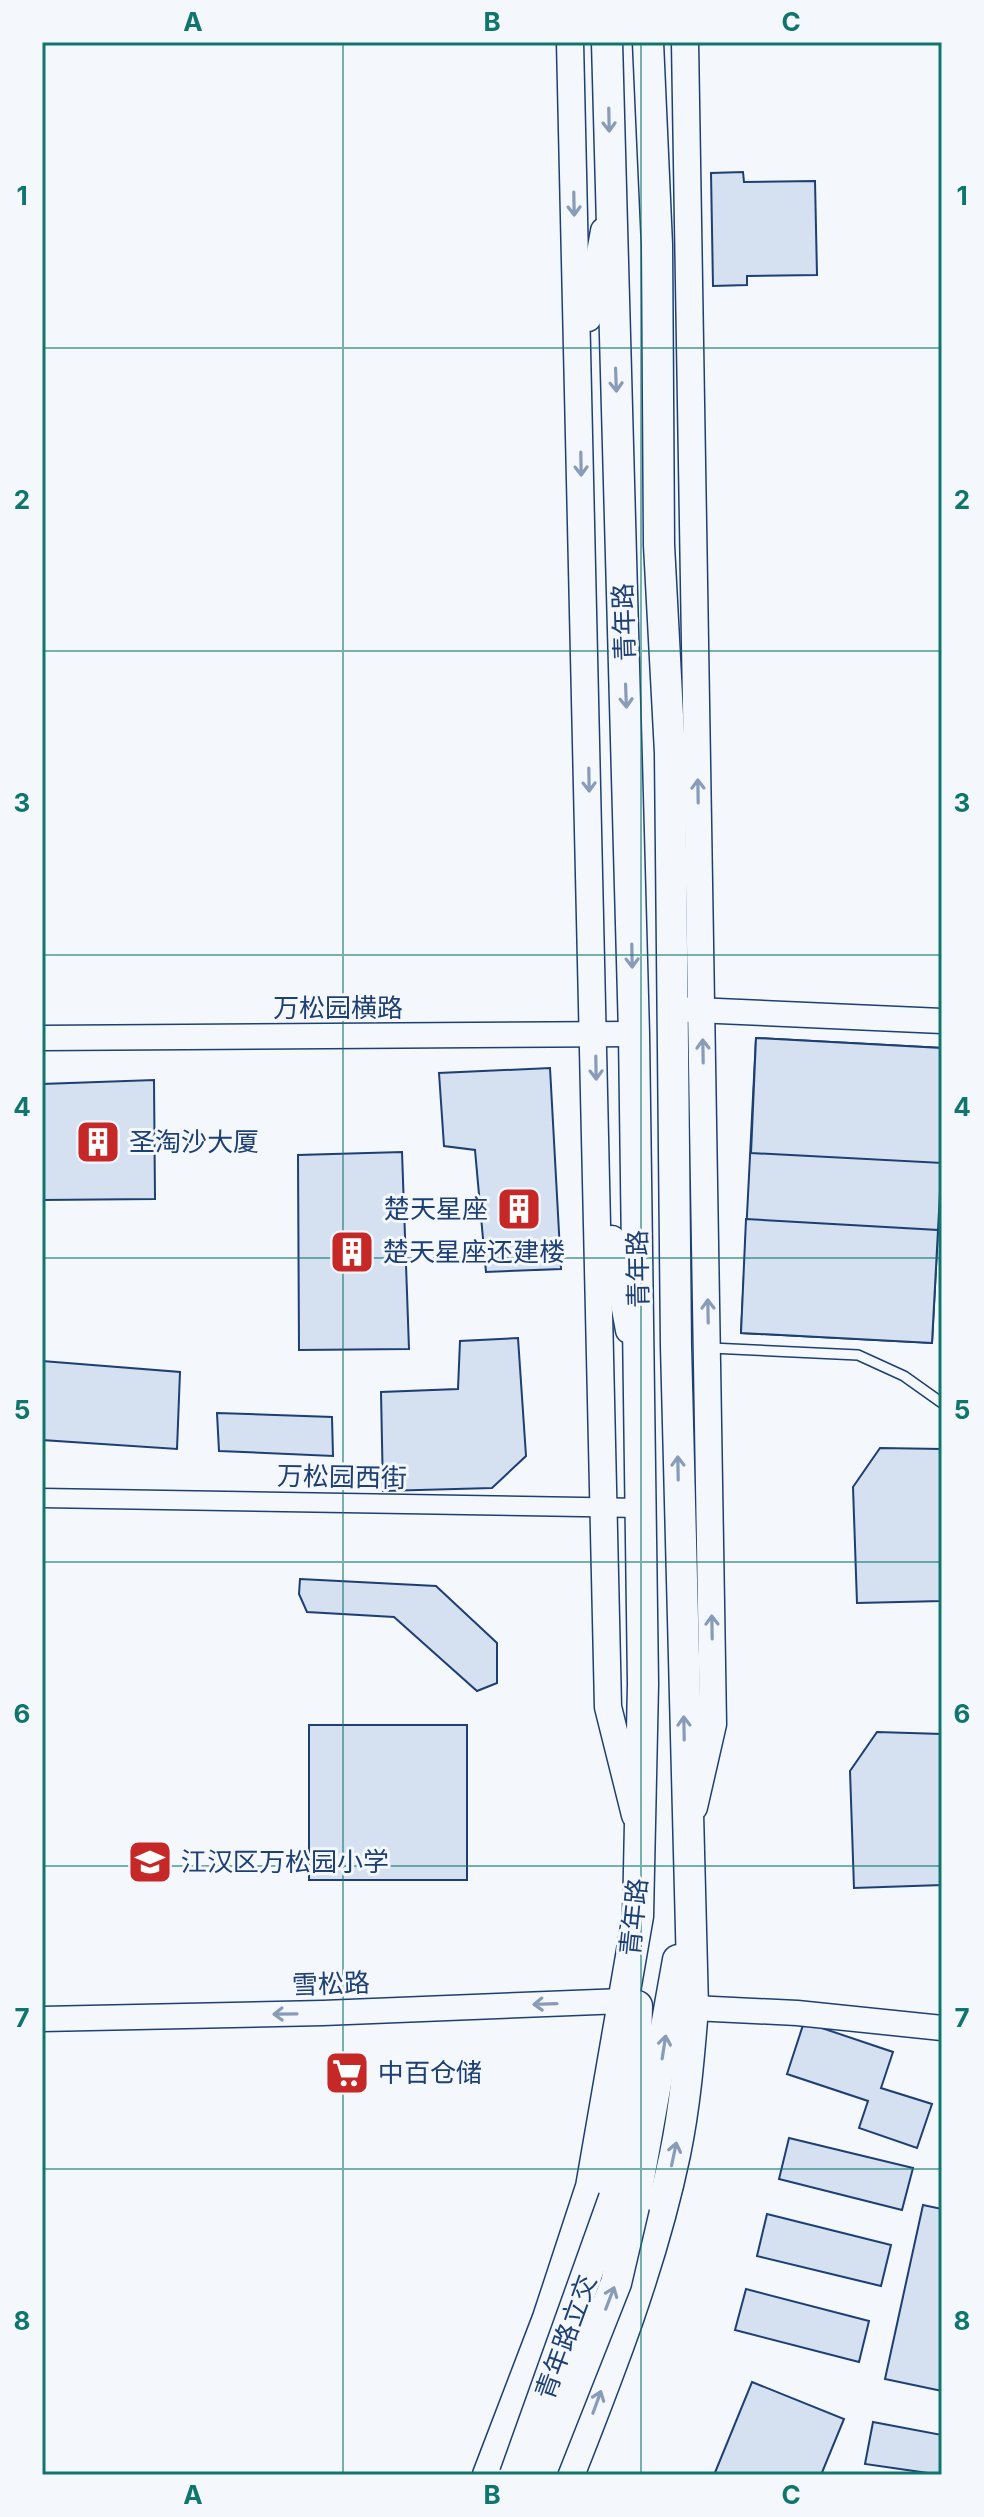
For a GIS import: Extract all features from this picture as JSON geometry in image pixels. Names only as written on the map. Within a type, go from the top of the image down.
[{"type":"main road","points":[[570,42],[608,1707],[640,1837]]},
{"type":"main road","name":"青年路","points":[[488,2475],[548,2318],[591,2187],[638,1916],[640,1386],[634,1034],[607,42]]},
{"type":"main road","points":[[650,42],[688,193]]},
{"type":"main road","name":"青年路","points":[[569,2475],[653,2239],[680,2126],[693,2008],[687,1897],[677,1385],[670,753],[659,526],[657,245],[650,42]]},
{"type":"main road","points":[[685,42],[713,1724],[686,1842]]},
{"type":"main road","points":[[578,370],[611,196]]},
{"type":"main road","points":[[659,526],[690,312]]},
{"type":"main road","points":[[598,1165],[640,1386]]},
{"type":"main road","points":[[677,1385],[705,1166]]},
{"type":"main road","points":[[624,2202],[663,2053],[687,1897]]},
{"type":"main road","points":[[624,2202],[636,2048],[638,1916]]},
{"type":"main road","name":"青年路立交","points":[[515,2475],[624,2202]]},
{"type":"main road","name":"青年路立交","points":[[540,2475],[616,2283],[624,2202]]},
{"type":"street","points":[[672,1009],[942,1021]]},
{"type":"street","name":"万松园横路","points":[[42,1038],[634,1034]]},
{"type":"street","name":"万松园西街","points":[[42,1498],[641,1508]]},
{"type":"street","name":"雪松路","points":[[42,2019],[323,2013],[623,2001]]},
{"type":"street","points":[[693,2008],[797,2013],[942,2028]]},
{"type":"lane","points":[[709,1348],[858,1355],[904,1376],[942,1403]]},
{"type":"building","points":[[743,172],[744,182],[815,181],[817,275],[747,276],[747,285],[713,286],[711,173]]},
{"type":"building","points":[[756,1038],[942,1048],[942,1155],[932,1343],[741,1333]]},
{"type":"building","points":[[756,1038],[942,1048],[942,1163],[751,1153]]},
{"type":"building","name":"楚天星座","points":[[550,1068],[561,1269],[486,1272],[475,1150],[444,1146],[439,1073]]},
{"type":"building","name":"圣淘沙大厦","points":[[154,1080],[155,1199],[42,1200],[42,1084]]},
{"type":"building","name":"楚天星座还建楼","points":[[402,1152],[409,1349],[299,1350],[298,1155]]},
{"type":"building","points":[[746,1219],[938,1230],[932,1343],[741,1333]]},
{"type":"building","points":[[518,1338],[526,1456],[492,1488],[383,1491],[381,1392],[458,1389],[460,1341]]},
{"type":"building","points":[[42,1361],[180,1372],[177,1449],[42,1440]]},
{"type":"building","points":[[217,1413],[332,1417],[333,1456],[219,1451]]},
{"type":"building","points":[[880,1448],[942,1449],[942,1601],[857,1603],[853,1487]]},
{"type":"building","points":[[300,1579],[436,1586],[497,1643],[497,1683],[477,1691],[394,1617],[307,1612],[299,1594]]},
{"type":"building","points":[[309,1725],[467,1725],[467,1880],[309,1880]]},
{"type":"building","points":[[877,1732],[942,1734],[942,1885],[854,1888],[850,1771]]},
{"type":"building","points":[[804,2022],[893,2052],[881,2088],[932,2104],[917,2148],[859,2128],[868,2101],[787,2074]]},
{"type":"building","points":[[789,2138],[913,2168],[902,2210],[779,2179]]},
{"type":"building","points":[[923,2205],[942,2209],[942,2391],[885,2379]]},
{"type":"building","points":[[767,2214],[891,2245],[881,2286],[757,2256]]},
{"type":"building","points":[[746,2289],[869,2321],[859,2362],[735,2330]]},
{"type":"building","points":[[752,2382],[844,2419],[821,2475],[714,2475]]},
{"type":"building","points":[[873,2422],[942,2435],[942,2475],[865,2464]]},
{"type":"place","name":"圣淘沙大厦","points":[[98,1142]]},
{"type":"place","name":"楚天星座","points":[[519,1209]]},
{"type":"place","name":"楚天星座还建楼","points":[[352,1252]]},
{"type":"place","name":"江汉区万松园小学","points":[[150,1862]]},
{"type":"place","name":"中百仓储","points":[[347,2073]]}]
